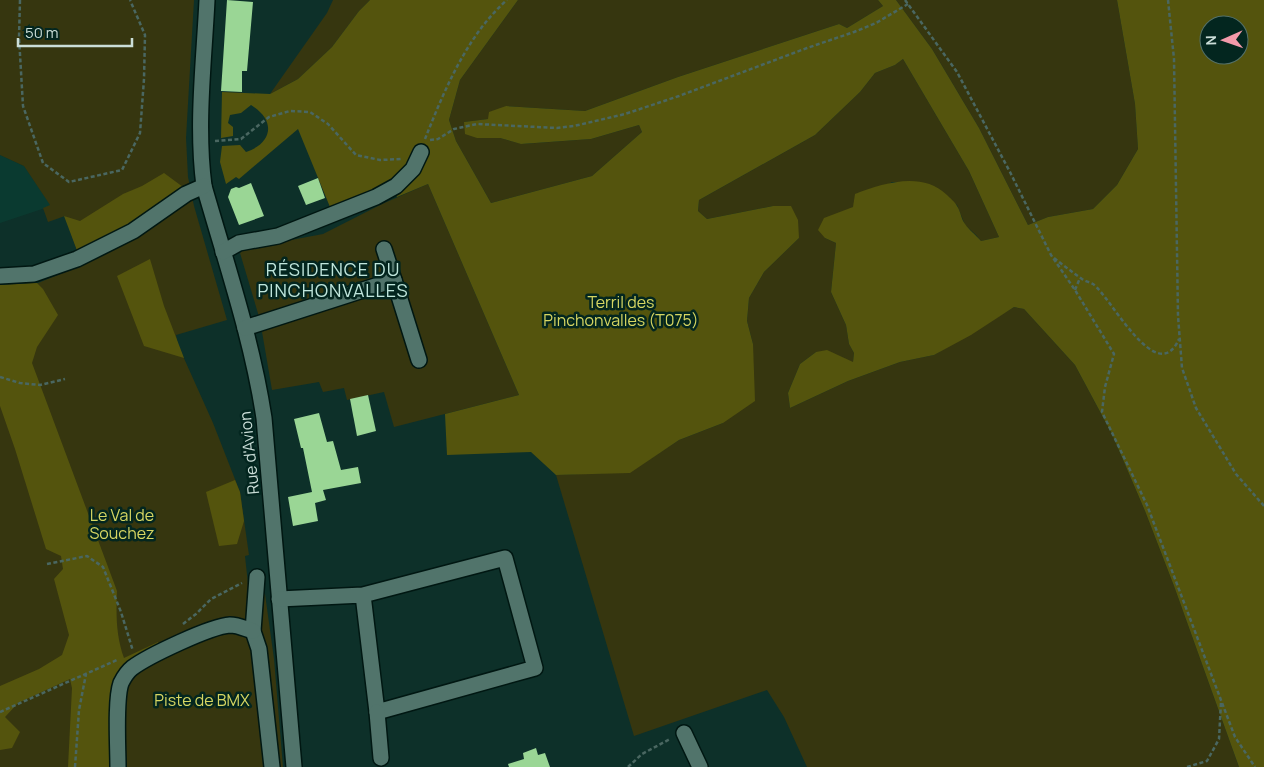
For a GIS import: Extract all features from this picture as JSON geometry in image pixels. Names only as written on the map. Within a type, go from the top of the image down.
[{"type":"street","name":"Rue d'Avion","points":[[207,0],[200,143],[204,186],[246,328],[257,375],[264,418],[294,767]]},
{"type":"street","points":[[223,252],[240,244],[278,236],[376,197],[396,186],[413,169],[423,147]]},
{"type":"street","points":[[0,276],[34,274],[94,251],[133,231],[186,194],[204,186]]},
{"type":"street","points":[[384,249],[419,360]]},
{"type":"street","points":[[246,328],[394,280]]},
{"type":"street","points":[[279,599],[363,594],[505,558],[535,668],[377,712]]},
{"type":"street","points":[[272,767],[259,648],[252,631],[251,579],[276,568]]},
{"type":"street","points":[[363,594],[377,712],[380,758]]},
{"type":"street","points":[[118,767],[118,692],[123,678],[131,669],[145,659],[176,644],[213,630],[230,625],[252,631]]},
{"type":"street","points":[[684,733],[700,767]]},
{"type":"path","points":[[20,0],[19,37],[23,106],[43,163],[69,182],[122,170],[140,133],[144,79],[144,35],[130,0]]},
{"type":"path","points":[[423,147],[438,106],[459,62],[494,12],[507,0]]},
{"type":"path","points":[[905,0],[957,72],[1051,255],[1114,354],[1105,387],[1102,412],[1147,505],[1235,737],[1255,767]]},
{"type":"path","points":[[1168,0],[1174,59],[1175,216],[1182,368],[1196,408],[1236,474],[1264,506]]},
{"type":"path","points":[[200,143],[241,139],[269,117],[290,111],[310,112],[328,124],[356,155],[380,160],[407,159],[423,147],[459,128],[477,124],[557,128],[625,114],[680,96],[854,32],[908,4]]},
{"type":"path","points":[[1051,255],[1080,278],[1093,284],[1140,341],[1157,354],[1170,352],[1180,337]]},
{"type":"path","points":[[1075,290],[1080,278]]},
{"type":"path","points":[[0,377],[40,385],[65,379]]},
{"type":"path","points":[[47,564],[87,556],[103,567],[121,612],[133,653]]},
{"type":"path","points":[[182,624],[196,614],[211,599],[251,579]]},
{"type":"path","points":[[128,655],[140,649]]},
{"type":"path","points":[[0,712],[123,657]]},
{"type":"path","points":[[1187,767],[1208,761],[1219,739],[1221,699],[1207,666]]},
{"type":"path","points":[[75,767],[79,710],[86,674]]},
{"type":"path","points":[[628,767],[642,754],[684,733]]},
{"type":"shaded area","points":[[0,155],[24,166],[51,206],[0,223]]},
{"type":"green space","name":"Le Val de Souchez","points":[[0,0],[194,0],[186,138],[188,177],[194,206],[227,320],[176,335],[178,345],[213,423],[240,492],[249,555],[245,556],[248,584],[265,594],[274,659],[283,767],[0,767],[0,285],[38,283],[82,265],[65,216],[48,222],[43,208],[50,205],[24,166],[0,155]]},
{"type":"green space","points":[[333,0],[370,0],[359,11],[332,47],[298,79],[270,94],[327,13]]},
{"type":"green space","name":"Terril des Pinchonvalles (T075)","points":[[370,0],[518,0],[460,80],[449,120],[456,141],[491,203],[592,176],[642,132],[639,125],[591,139],[521,144],[500,138],[477,138],[465,134],[464,122],[488,119],[489,112],[506,106],[585,111],[678,77],[839,24],[847,28],[883,6],[878,0],[896,0],[932,49],[979,128],[1028,225],[1048,217],[1093,209],[1117,185],[1138,149],[1135,104],[1117,0],[1264,0],[1264,767],[1239,767],[1174,586],[1112,434],[1075,365],[1024,309],[1014,307],[971,335],[934,355],[900,362],[848,381],[790,408],[788,393],[800,364],[816,352],[827,350],[853,362],[854,353],[849,344],[846,325],[831,292],[836,243],[825,238],[818,230],[824,218],[853,207],[855,194],[890,183],[915,181],[926,183],[947,195],[956,205],[967,226],[981,241],[999,237],[969,171],[903,59],[895,65],[875,73],[860,92],[815,135],[699,200],[698,211],[707,219],[773,206],[791,206],[798,220],[799,238],[764,272],[749,298],[747,321],[753,344],[755,401],[723,423],[679,440],[630,473],[556,475],[531,452],[447,455],[445,414],[519,395],[428,184],[397,197],[391,184],[330,207],[298,129],[239,179],[236,177],[226,184],[220,162],[222,146],[240,145],[246,152],[255,148],[266,137],[268,124],[265,117],[251,105],[241,113],[230,115],[228,123],[233,127],[233,136],[221,138],[222,92],[270,94],[298,79],[332,47],[359,11]]},
{"type":"green space","points":[[518,0],[878,0],[883,6],[847,28],[839,24],[678,77],[585,111],[506,106],[488,119],[464,122],[477,138],[500,138],[522,144],[591,139],[639,125],[642,132],[592,176],[491,203],[456,141],[449,120],[460,80]]},
{"type":"green space","points":[[896,0],[1117,0],[1135,104],[1138,149],[1117,185],[1093,209],[1048,217],[1028,225],[979,128],[932,49]]},
{"type":"green space","points":[[903,59],[969,171],[999,237],[981,241],[965,225],[957,205],[919,182],[892,182],[853,207],[825,238],[836,243],[831,292],[846,325],[849,344],[854,353],[853,363],[816,352],[800,364],[788,393],[790,408],[848,381],[900,362],[934,355],[1014,307],[1024,309],[1075,365],[1112,434],[1174,586],[1239,767],[807,767],[784,717],[767,690],[634,736],[556,475],[630,472],[679,440],[723,423],[753,344],[747,321],[749,298],[764,272],[799,238],[773,206],[707,219],[698,211],[699,200],[815,135],[860,92],[875,73],[895,65]]},
{"type":"green space","points":[[164,173],[183,187],[152,208],[131,226],[78,253],[64,216],[80,221],[123,194],[142,186]]},
{"type":"green space","points":[[428,184],[519,395],[394,427],[384,392],[347,400],[344,388],[323,392],[319,382],[272,390],[260,320],[240,253],[243,249],[323,234],[382,204]]},
{"type":"green space","points":[[150,259],[164,306],[184,358],[144,346],[117,276]]},
{"type":"green space","points":[[37,283],[43,289],[58,315],[37,347],[32,363],[117,591],[117,625],[119,642],[124,658],[158,642],[161,647],[129,665],[115,767],[68,767],[72,688],[70,679],[18,703],[5,717],[20,732],[12,748],[0,750],[0,686],[39,669],[62,655],[69,635],[54,579],[63,569],[61,556],[46,549],[0,406],[0,285]]},
{"type":"green space","points":[[235,480],[240,492],[244,521],[237,544],[219,546],[206,492]]},
{"type":"building","points":[[227,0],[253,2],[247,71],[242,71],[242,92],[221,91]]},
{"type":"building","points":[[318,178],[325,198],[306,205],[298,186]]},
{"type":"building","points":[[251,183],[264,216],[239,225],[228,197],[231,189]]},
{"type":"building","points":[[368,395],[376,431],[357,436],[350,399]]},
{"type":"building","points":[[319,413],[327,442],[333,441],[341,470],[358,467],[361,483],[323,490],[326,500],[315,503],[318,521],[293,526],[288,497],[312,492],[303,448],[301,448],[294,419]]},
{"type":"building","points":[[536,748],[538,755],[545,753],[550,767],[509,767],[508,764],[524,759],[523,753]]},
{"type":"district","name":"RÉSIDENCE DU PINCHONVALLES","points":[[333,279]]},
{"type":"park label","name":"Piste de BMX","points":[[202,700]]}]
